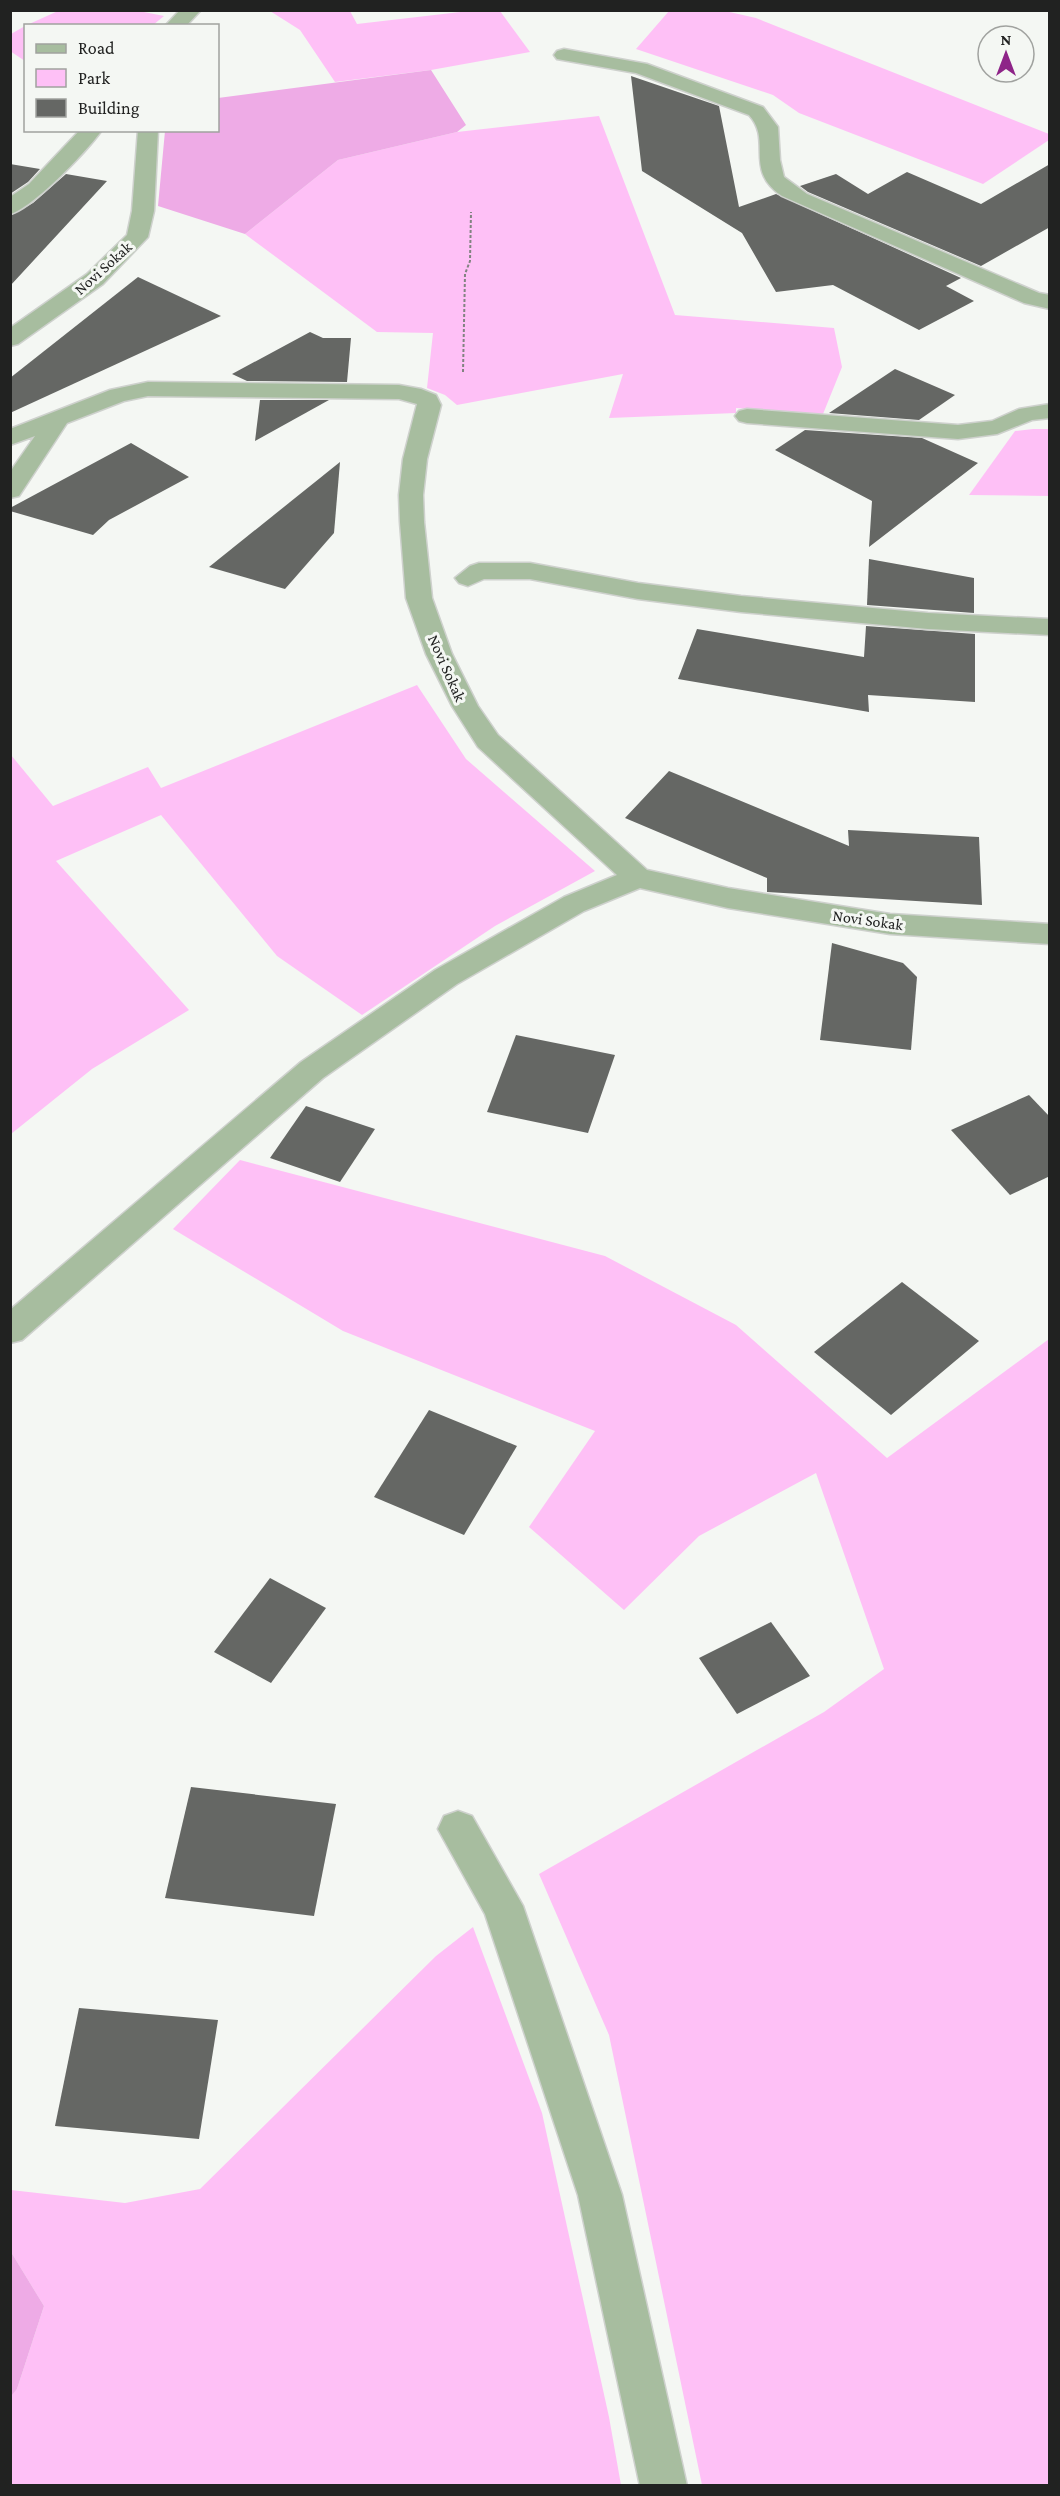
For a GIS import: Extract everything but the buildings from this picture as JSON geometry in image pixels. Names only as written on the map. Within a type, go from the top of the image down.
[{"type":"street","points":[[176,24],[192,10]]},
{"type":"street","points":[[564,55],[640,68],[756,111],[765,119],[769,130],[771,170],[774,179],[784,188],[800,198],[1032,298],[1050,302]]},
{"type":"street","points":[[10,208],[36,188],[90,132]]},
{"type":"street","name":"Novi Sokak","points":[[10,339],[95,279],[137,237],[143,211],[148,132]]},
{"type":"street","points":[[10,438],[118,395],[147,389],[399,392],[422,397]]},
{"type":"street","name":"Novi Sokak","points":[[422,397],[428,400],[429,405],[415,459],[411,495],[412,522],[419,598],[439,654],[465,706],[488,741],[638,878],[728,898],[890,924],[1050,934]]},
{"type":"street","points":[[747,416],[958,432],[997,427],[1027,414],[1050,411]]},
{"type":"street","points":[[10,491],[60,417]]},
{"type":"street","points":[[468,578],[479,571],[530,572],[638,591],[741,604],[928,621],[1050,627]]},
{"type":"street","points":[[10,1330],[312,1070],[446,977],[574,904],[638,878]]},
{"type":"street","points":[[458,1829],[503,1906],[600,2195],[664,2486]]},
{"type":"path","points":[[422,397],[442,386],[463,380],[465,274],[470,261],[471,212]]},
{"type":"green space","points":[[58,11],[139,11],[164,16],[154,24],[29,24]]},
{"type":"green space","points":[[270,11],[350,11],[357,24],[469,11],[500,11],[530,52],[431,70],[335,82],[300,30]]},
{"type":"green space","points":[[669,11],[725,11],[756,18],[1049,134],[1049,140],[983,184],[799,113],[773,95],[636,49]]},
{"type":"green space","points":[[24,27],[24,60],[10,51],[11,34]]},
{"type":"green space","points":[[599,116],[675,315],[834,328],[842,367],[823,414],[736,408],[736,413],[609,418],[623,374],[457,405],[445,395],[427,388],[433,333],[377,332],[245,234],[338,160],[457,132]]},
{"type":"green space","points":[[1049,429],[1049,496],[969,495],[1015,431]]},
{"type":"green space","points":[[417,685],[466,759],[595,871],[495,926],[362,1015],[277,956],[161,815],[56,861],[189,1010],[92,1069],[11,1134],[11,755],[53,806],[148,767],[161,788]]},
{"type":"green space","points":[[240,1160],[605,1256],[736,1325],[887,1458],[1049,1339],[1049,2485],[702,2485],[609,2035],[539,1874],[824,1712],[884,1669],[816,1473],[699,1536],[624,1610],[529,1527],[595,1431],[343,1331],[173,1229]]},
{"type":"green space","points":[[473,1927],[542,2113],[609,2417],[621,2485],[11,2485],[10,2396],[17,2389],[44,2306],[11,2252],[11,2190],[125,2203],[200,2189],[436,1956]]},
{"type":"shaded area","points":[[431,70],[466,125],[457,132],[338,160],[245,234],[158,206],[165,132],[219,132],[219,98]]},
{"type":"shaded area","points":[[11,2252],[44,2306],[17,2389],[11,2396]]}]
